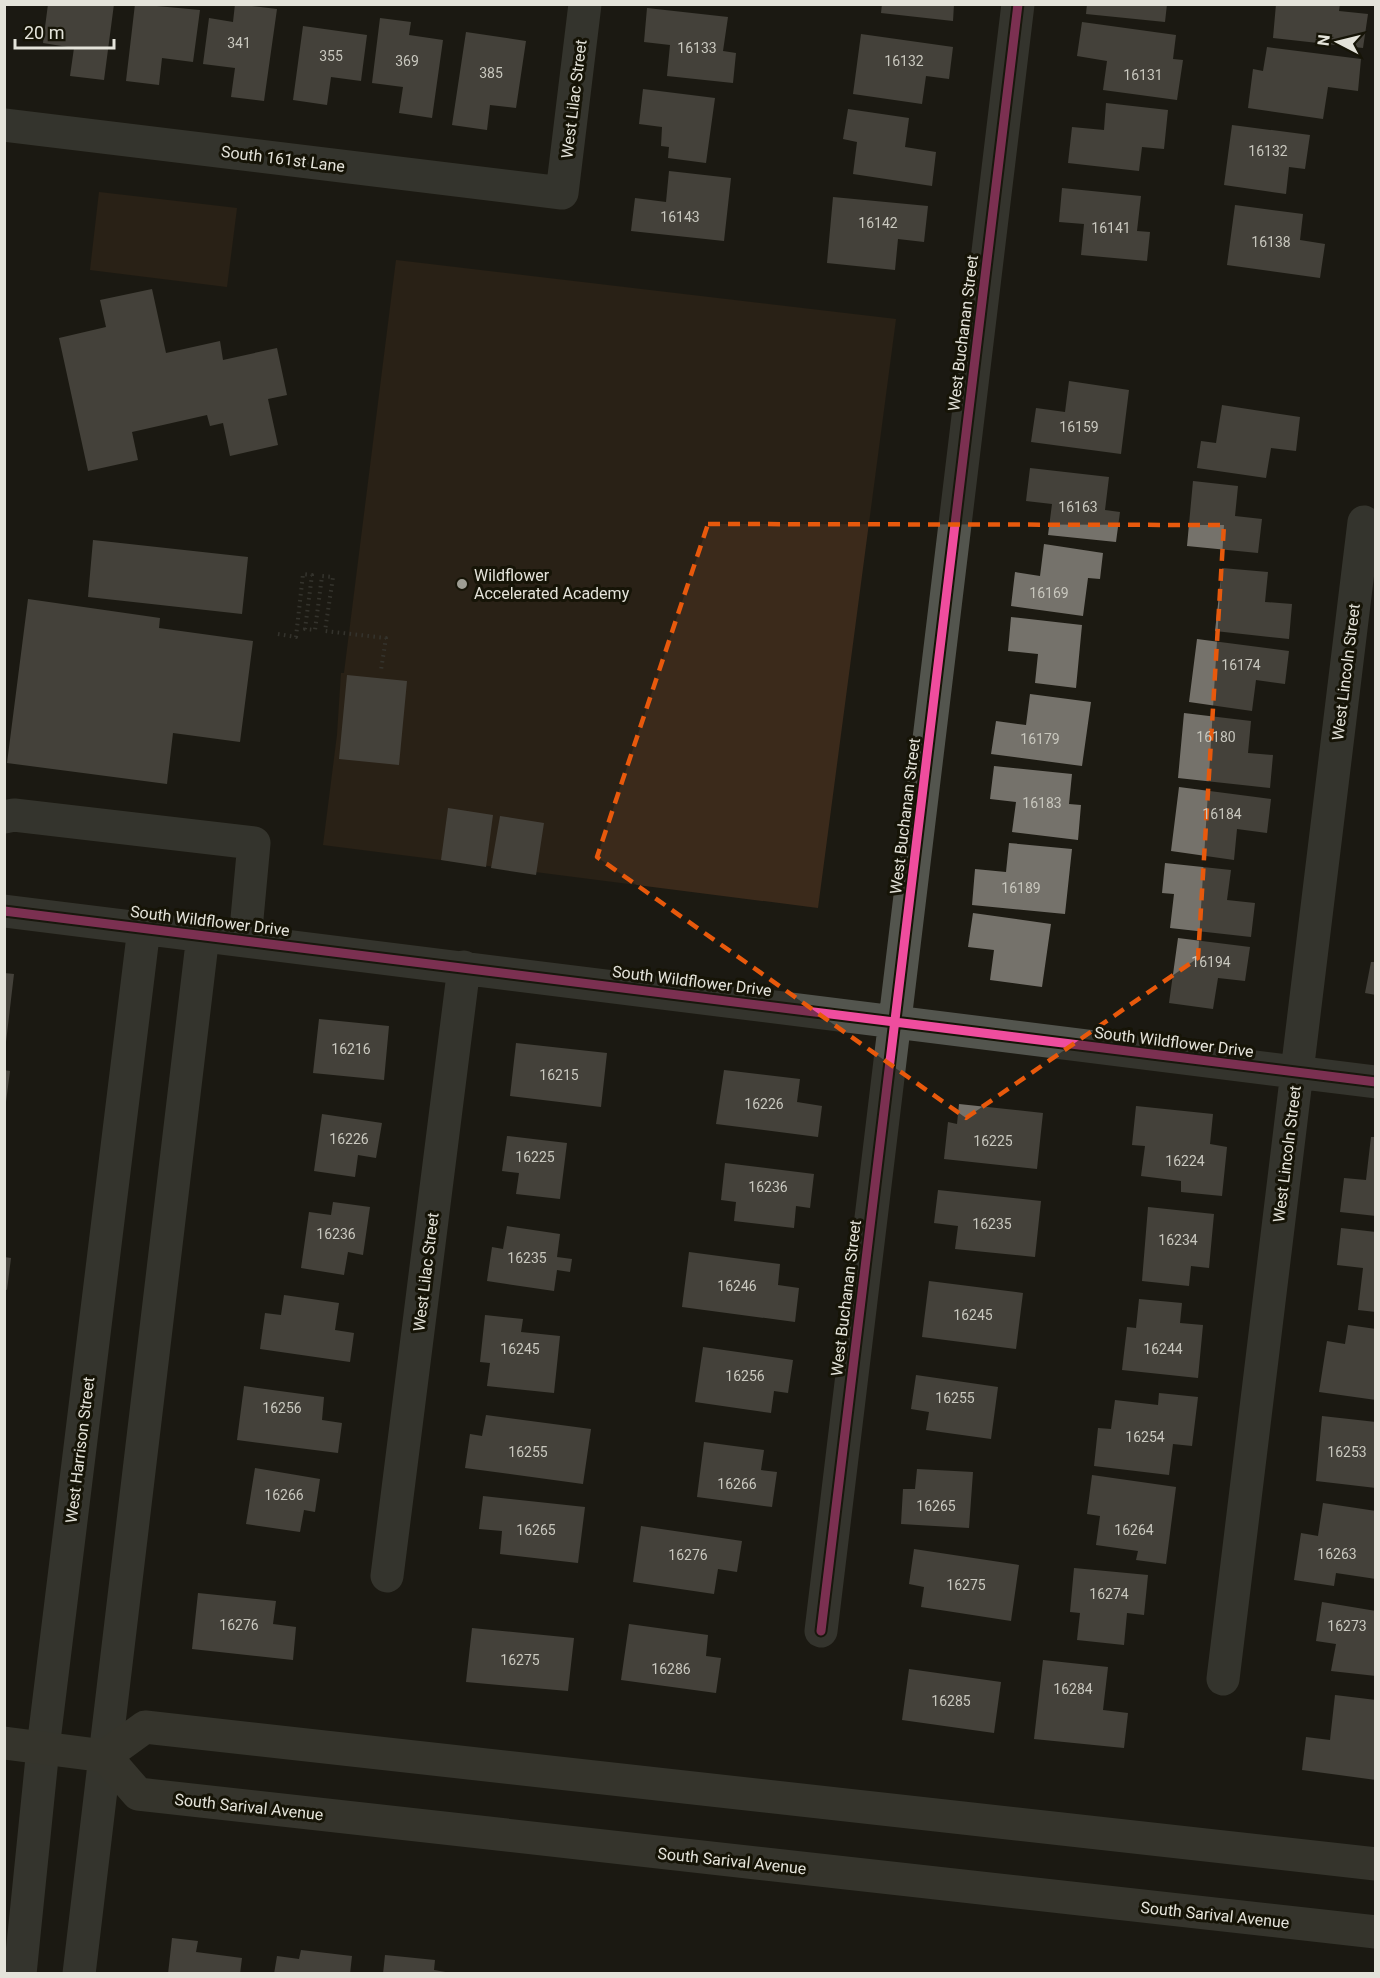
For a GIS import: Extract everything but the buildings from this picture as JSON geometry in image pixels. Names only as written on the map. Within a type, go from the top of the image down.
[{"type":"main road","points":[[4,1743],[105,1756],[145,1727],[1376,1864]]},
{"type":"main road","name":"South Sarival Avenue","points":[[105,1756],[138,1794],[1376,1932]]},
{"type":"street","name":"West Lilac Street","points":[[562,193],[585,4]]},
{"type":"street","name":"West Buchanan Street","points":[[821,1631],[1018,4]]},
{"type":"street","name":"South 161st Lane","points":[[4,125],[562,193]]},
{"type":"street","name":"West Lincoln Street","points":[[1223,1678],[1364,522]]},
{"type":"street","points":[[4,817],[14,815],[254,843],[245,940]]},
{"type":"street","name":"South Wildflower Drive","points":[[4,911],[1376,1082]]},
{"type":"street","name":"West Harrison Street","points":[[20,1974],[43,1748],[144,928]]},
{"type":"street","points":[[79,1974],[203,935]]},
{"type":"street","name":"West Lilac Street","points":[[387,1576],[464,967]]},
{"type":"path","points":[[278,634],[296,636],[303,574],[312,575],[305,628],[315,630],[322,576],[333,578],[326,630],[386,638],[381,670]]},
{"type":"highlighted area","points":[[708,524],[1224,525],[1198,958],[966,1118],[597,857]]},
{"type":"shaded area","points":[[99,192],[237,208],[227,287],[90,270]]},
{"type":"shaded area","points":[[396,260],[896,319],[818,908],[323,845],[337,735],[341,673],[344,673]]},
{"type":"cycle path","points":[[821,1631],[1018,4]]},
{"type":"cycle path","points":[[4,911],[1376,1082]]},
{"type":"place","name":"Wildflower Accelerated Academy","points":[[462,584]]}]
